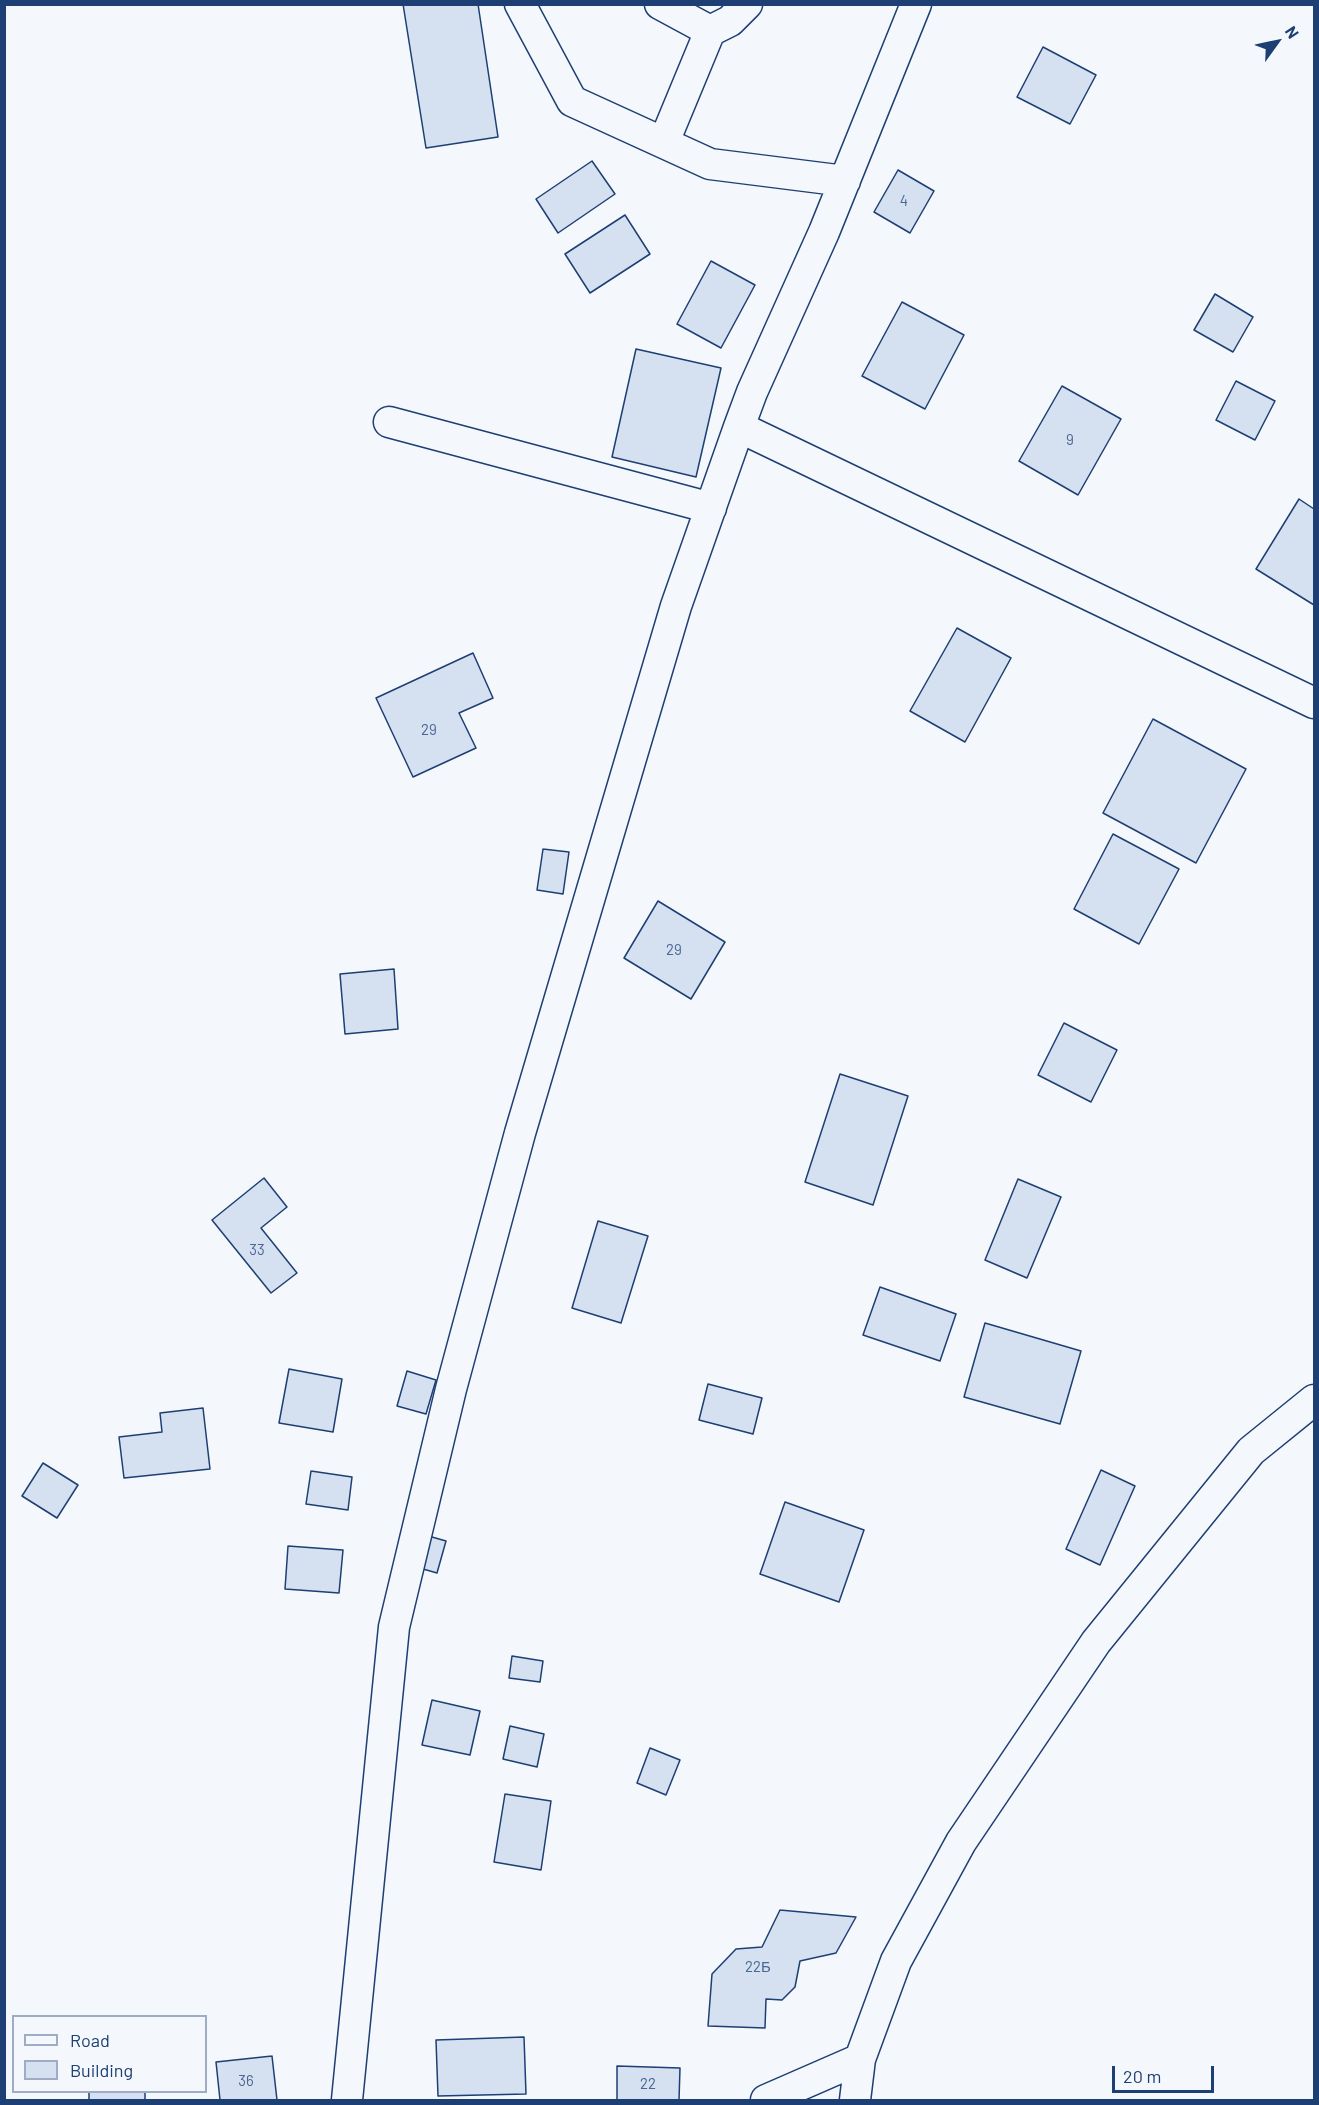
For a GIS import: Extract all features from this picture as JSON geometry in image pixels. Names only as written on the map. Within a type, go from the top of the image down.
[{"type":"street","points":[[520,4],[572,101],[710,164],[845,181]]},
{"type":"street","points":[[660,4],[710,31]]},
{"type":"street","points":[[664,142],[710,31],[730,21],[747,4]]},
{"type":"street","points":[[347,2100],[378,1770],[397,1615],[450,1389],[520,1133],[673,617],[752,392],[845,181],[916,4]]},
{"type":"street","points":[[389,422],[711,508]]},
{"type":"street","points":[[739,428],[1314,703]]},
{"type":"street","points":[[855,2100],[860,2059],[896,1961],[961,1842],[1095,1642],[1251,1451],[1314,1400]]},
{"type":"street","points":[[766,2100],[860,2059]]},
{"type":"building","points":[[403,4],[478,4],[498,137],[426,148]]},
{"type":"building","points":[[1043,47],[1096,75],[1070,124],[1017,97]]},
{"type":"building","points":[[592,161],[615,194],[558,233],[536,199]]},
{"type":"building","points":[[898,170],[934,191],[910,233],[874,212]]},
{"type":"building","points":[[625,215],[650,254],[590,293],[565,254]]},
{"type":"building","points":[[711,261],[755,285],[721,348],[677,324]]},
{"type":"building","points":[[1215,294],[1253,317],[1233,352],[1194,330]]},
{"type":"building","points":[[902,302],[964,335],[925,409],[862,376]]},
{"type":"building","points":[[636,349],[721,368],[696,477],[612,457]]},
{"type":"building","points":[[1236,381],[1275,401],[1255,440],[1216,420]]},
{"type":"building","points":[[1062,386],[1121,419],[1078,495],[1019,461]]},
{"type":"building","points":[[1299,499],[1314,509],[1314,605],[1256,569]]},
{"type":"building","points":[[957,628],[1011,658],[965,742],[910,711]]},
{"type":"building","points":[[473,653],[493,698],[459,713],[476,748],[413,777],[376,698]]},
{"type":"building","points":[[1153,719],[1246,769],[1196,863],[1103,813]]},
{"type":"building","points":[[1113,834],[1179,869],[1139,944],[1074,909]]},
{"type":"building","points":[[543,849],[569,852],[563,894],[537,890]]},
{"type":"building","points":[[658,901],[725,942],[691,999],[624,958]]},
{"type":"building","points":[[394,969],[398,1029],[345,1034],[340,974]]},
{"type":"building","points":[[1064,1023],[1117,1050],[1091,1102],[1038,1075]]},
{"type":"building","points":[[840,1074],[908,1096],[873,1205],[805,1182]]},
{"type":"building","points":[[264,1178],[287,1207],[261,1228],[297,1273],[271,1293],[212,1220]]},
{"type":"building","points":[[1018,1179],[1061,1197],[1027,1278],[985,1260]]},
{"type":"building","points":[[598,1221],[648,1236],[621,1323],[572,1308]]},
{"type":"building","points":[[880,1287],[956,1314],[940,1361],[863,1335]]},
{"type":"building","points":[[985,1323],[1081,1351],[1060,1424],[964,1397]]},
{"type":"building","points":[[289,1369],[342,1379],[333,1432],[279,1423]]},
{"type":"building","points":[[407,1371],[436,1380],[426,1414],[397,1406]]},
{"type":"building","points":[[708,1384],[762,1398],[753,1434],[699,1420]]},
{"type":"building","points":[[203,1408],[210,1469],[124,1478],[119,1437],[162,1432],[160,1413]]},
{"type":"building","points":[[43,1463],[78,1485],[57,1518],[22,1496]]},
{"type":"building","points":[[1101,1470],[1135,1486],[1100,1565],[1066,1549]]},
{"type":"building","points":[[311,1471],[352,1477],[348,1510],[306,1504]]},
{"type":"building","points":[[785,1502],[864,1530],[839,1602],[760,1574]]},
{"type":"building","points":[[425,1535],[446,1541],[437,1573],[416,1567]]},
{"type":"building","points":[[288,1546],[343,1550],[339,1593],[285,1589]]},
{"type":"building","points":[[512,1656],[543,1661],[540,1682],[509,1678]]},
{"type":"building","points":[[432,1700],[480,1711],[470,1755],[422,1745]]},
{"type":"building","points":[[510,1726],[544,1734],[537,1767],[503,1759]]},
{"type":"building","points":[[650,1748],[680,1760],[666,1795],[637,1783]]},
{"type":"building","points":[[505,1794],[551,1801],[541,1870],[494,1862]]},
{"type":"building","points":[[780,1910],[856,1917],[836,1953],[800,1961],[795,1987],[782,2000],[766,1999],[765,2028],[708,2026],[712,1974],[736,1949],[762,1947]]},
{"type":"building","points":[[524,2037],[526,2094],[438,2096],[436,2040]]},
{"type":"building","points":[[272,2056],[277,2100],[220,2100],[216,2062]]},
{"type":"building","points":[[617,2066],[680,2068],[679,2100],[617,2100]]},
{"type":"building","points":[[89,2093],[145,2093],[145,2100],[89,2100]]}]
